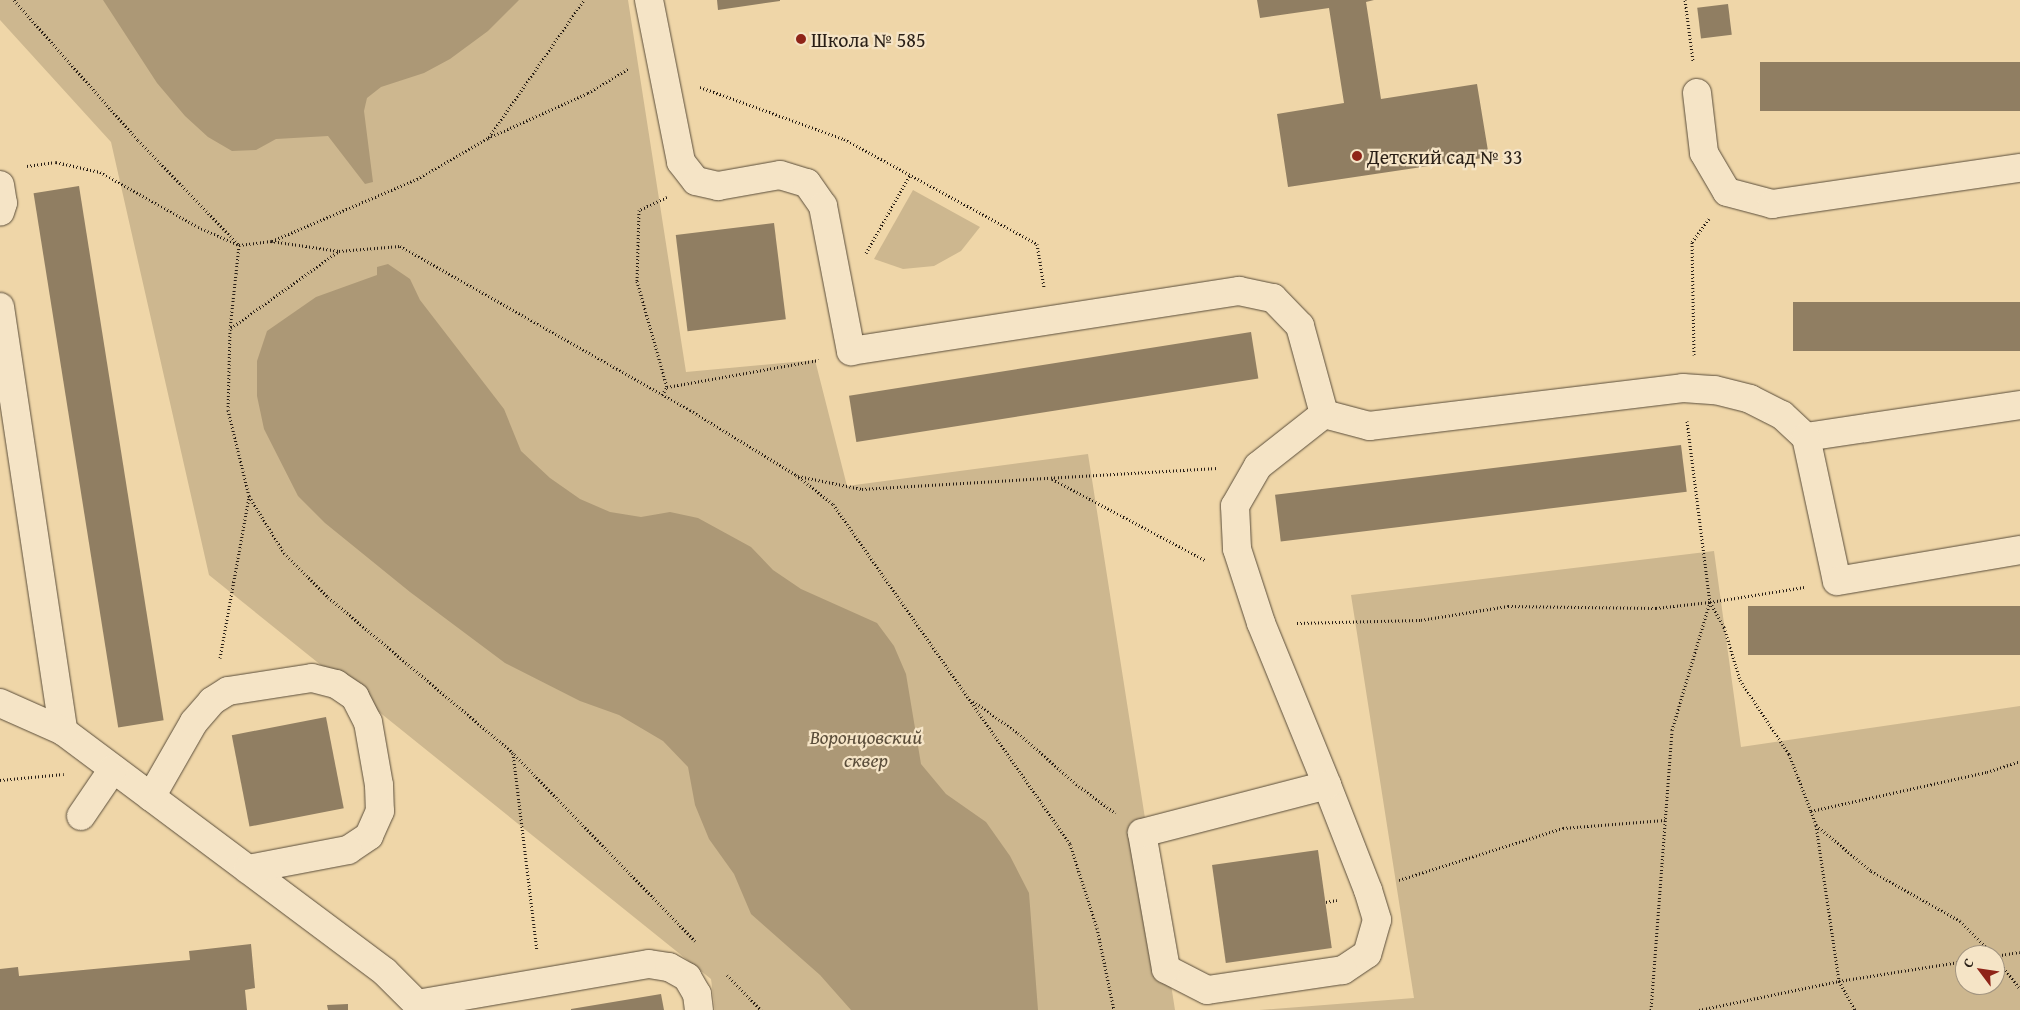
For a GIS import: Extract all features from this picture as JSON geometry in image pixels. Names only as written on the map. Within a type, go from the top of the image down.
[{"type":"lane","points":[[649,0],[659,63],[681,162],[696,181],[718,186],[780,175],[807,183],[823,206],[851,351],[1239,291],[1273,298],[1300,326],[1324,414]]},
{"type":"lane","points":[[1697,93],[1704,153],[1727,192],[1772,204],[2020,168]]},
{"type":"lane","points":[[0,212],[9,176]]},
{"type":"lane","points":[[0,307],[63,731]]},
{"type":"lane","points":[[1324,414],[1369,426],[1689,388],[1750,399],[1782,414],[1806,437],[1837,581],[2020,550]]},
{"type":"lane","points":[[1806,437],[2020,405]]},
{"type":"lane","points":[[1324,414],[1258,466],[1236,506],[1237,549],[1261,623],[1327,785],[1368,890],[1376,920],[1367,954],[1343,970],[1207,990],[1166,970],[1142,833],[1327,785]]},
{"type":"lane","points":[[151,797],[194,722],[212,700],[228,691],[312,678],[336,684],[355,697],[368,722],[380,811],[369,836],[348,850],[248,869]]},
{"type":"lane","points":[[0,703],[63,731],[385,972],[420,1007],[649,964],[669,967],[686,977],[697,994],[699,1010]]},
{"type":"lane","points":[[81,816],[113,769]]},
{"type":"path","points":[[14,0],[138,140],[239,245]]},
{"type":"path","points":[[488,138],[584,0]]},
{"type":"path","points":[[1685,0],[1697,93]]},
{"type":"path","points":[[271,241],[417,179],[488,138],[659,63],[844,139],[1037,244],[1049,320]]},
{"type":"path","points":[[9,176],[56,162],[100,172],[198,227],[239,245],[271,241],[339,251],[400,246],[662,395],[796,475],[833,504],[1070,844],[1097,928],[1114,1010]]},
{"type":"path","points":[[841,297],[910,175]]},
{"type":"path","points":[[662,395],[667,387],[637,281],[639,210],[682,190],[696,181]]},
{"type":"path","points":[[1652,1010],[1672,730],[1710,602],[1689,388],[1692,242],[1727,192]]},
{"type":"path","points":[[239,245],[230,329],[228,410],[250,496],[284,553],[328,598],[512,752],[702,949]]},
{"type":"path","points":[[230,329],[339,251]]},
{"type":"path","points":[[667,387],[827,359],[851,351]]},
{"type":"path","points":[[796,475],[862,489],[1258,466]]},
{"type":"path","points":[[1052,478],[1248,582]]},
{"type":"path","points":[[212,700],[250,496]]},
{"type":"path","points":[[1261,623],[1421,620],[1508,606],[1656,608],[1710,602],[1837,581]]},
{"type":"path","points":[[1710,602],[1724,627],[1740,680],[1789,754],[1816,825],[1839,981],[1855,1010]]},
{"type":"path","points":[[970,698],[1142,833]]},
{"type":"path","points":[[512,752],[541,983]]},
{"type":"path","points":[[1811,811],[1987,772],[2020,762]]},
{"type":"path","points":[[0,780],[113,769]]},
{"type":"path","points":[[1368,890],[1563,828],[1665,820]]},
{"type":"path","points":[[1816,825],[1871,871],[1960,921],[1984,945]]},
{"type":"path","points":[[2005,954],[2020,952]]},
{"type":"path","points":[[1699,1010],[1839,981],[1955,963]]},
{"type":"path","points":[[2005,969],[2020,988]]},
{"type":"path","points":[[722,970],[761,1010]]},
{"type":"green space","name":"Воронцовский сквер","points":[[0,0],[628,0],[686,372],[815,360],[847,486],[1088,454],[1175,1010],[715,1010],[711,979],[209,575],[111,142],[0,20]]},
{"type":"green space","points":[[913,190],[980,227],[961,251],[934,266],[903,269],[874,259]]},
{"type":"green space","points":[[1714,551],[1741,747],[2020,706],[2020,1010],[1259,1010],[1414,998],[1351,595]]},
{"type":"shaded area","points":[[103,0],[519,0],[488,31],[450,59],[424,73],[381,87],[367,98],[364,111],[373,182],[365,184],[328,136],[276,139],[256,150],[232,151],[208,137],[185,116],[157,83]]},
{"type":"shaded area","points":[[388,264],[410,279],[420,300],[504,409],[521,451],[550,478],[580,499],[610,512],[641,517],[670,512],[698,518],[751,547],[773,570],[801,589],[877,623],[894,646],[906,674],[921,764],[946,794],[986,822],[1010,856],[1029,893],[1038,1010],[851,1010],[820,975],[751,914],[734,874],[709,839],[695,805],[688,767],[663,741],[619,715],[580,701],[505,663],[410,592],[325,523],[298,496],[264,429],[257,396],[257,361],[267,331],[316,297],[377,275],[377,267]]},
{"type":"building","points":[[717,0],[780,0],[780,1],[718,10]]},
{"type":"building","points":[[1257,0],[1374,0],[1366,2],[1381,99],[1477,84],[1489,157],[1288,187],[1277,114],[1344,103],[1329,8],[1260,18]]},
{"type":"building","points":[[1728,4],[1732,35],[1701,39],[1697,8]]},
{"type":"building","points":[[1760,62],[2020,62],[2020,111],[1760,111]]},
{"type":"building","points":[[79,186],[164,720],[118,728],[34,193]]},
{"type":"building","points":[[774,223],[786,319],[688,331],[676,235]]},
{"type":"building","points":[[1793,302],[2020,302],[2020,351],[1793,351]]},
{"type":"building","points":[[1251,332],[1258,378],[856,442],[849,396]]},
{"type":"building","points":[[1681,445],[1687,492],[1281,541],[1275,495]]},
{"type":"building","points":[[1748,606],[2020,606],[2020,655],[1748,655]]},
{"type":"building","points":[[326,717],[344,808],[250,827],[232,735]]},
{"type":"building","points":[[1318,850],[1332,948],[1226,963],[1212,865]]},
{"type":"building","points":[[251,944],[255,988],[245,990],[247,1010],[0,1010],[0,969],[18,967],[19,976],[190,960],[189,951]]},
{"type":"building","points":[[661,994],[664,1010],[571,1010],[571,1009]]},
{"type":"building","points":[[348,1004],[348,1010],[328,1010],[327,1005]]},
{"type":"place","name":"Школа № 585","points":[[801,39]]},
{"type":"place","name":"Детский сад № 33","points":[[1357,156]]}]
